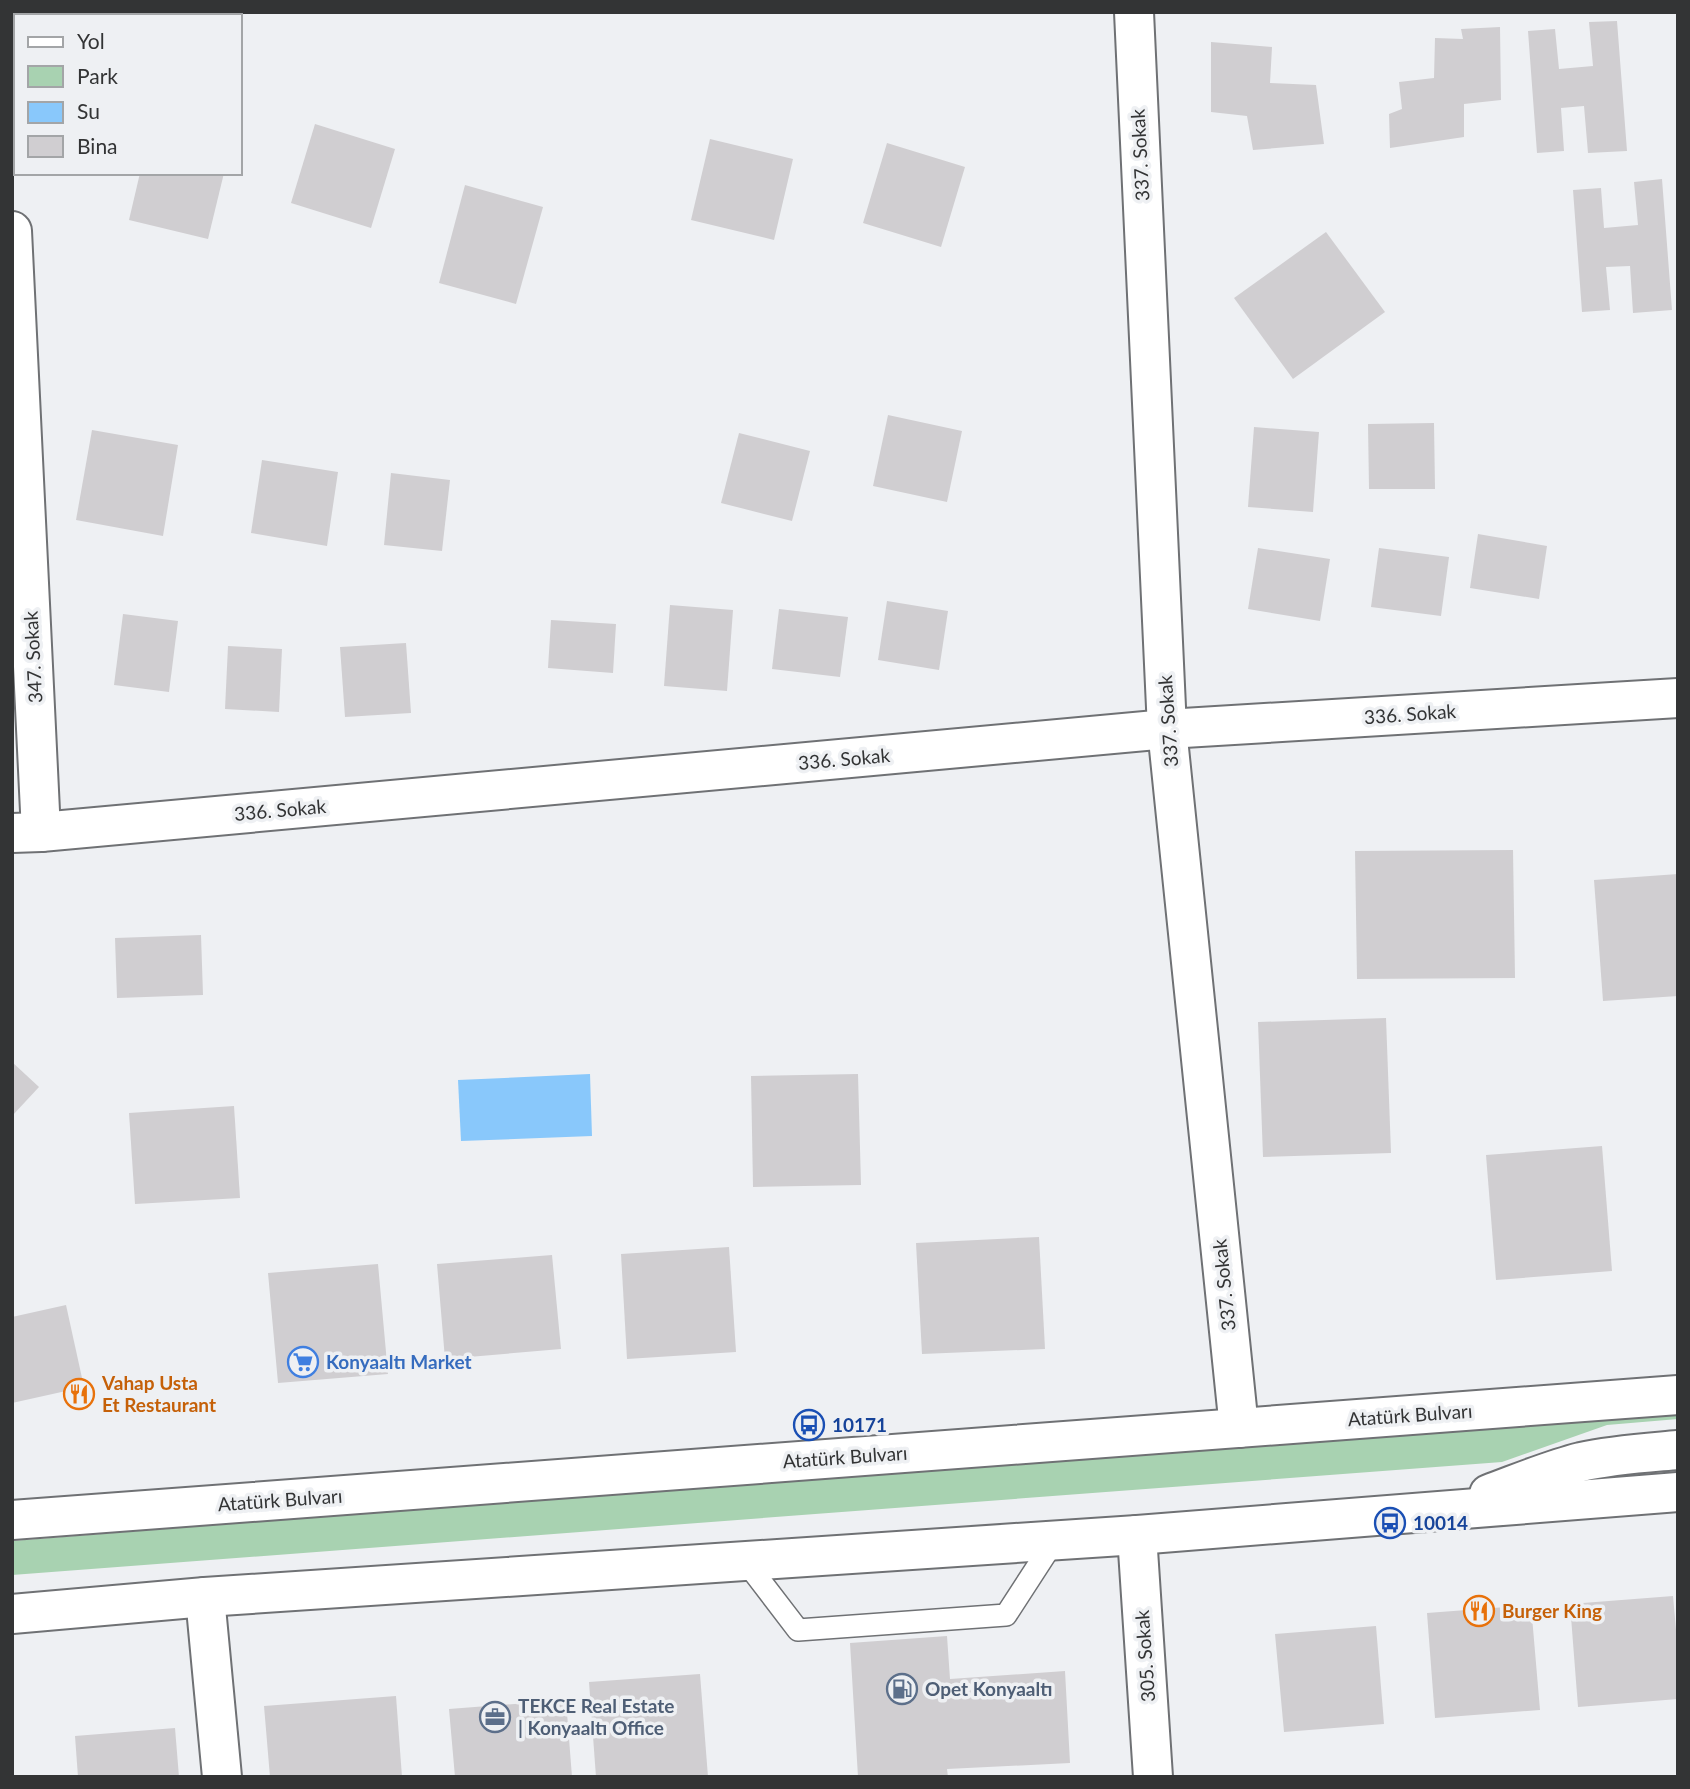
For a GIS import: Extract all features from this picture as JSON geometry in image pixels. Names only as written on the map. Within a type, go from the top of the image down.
[{"type":"street","name":"337. Sokak","points":[[1134,12],[1167,729],[1239,1427]]},
{"type":"street","name":"347. Sokak","points":[[12,231],[27,833]]},
{"type":"street","name":"336. Sokak","points":[[27,833],[1167,729],[1678,698]]},
{"type":"street","name":"Atatürk Bulvarı","points":[[12,1520],[1678,1395]]},
{"type":"street","points":[[1447,1510],[1582,1462],[1619,1455],[1678,1450]]},
{"type":"street","points":[[12,1614],[205,1597],[1138,1535],[1678,1492]]},
{"type":"street","name":"305. Sokak","points":[[1138,1535],[1153,1777]]},
{"type":"street","points":[[205,1597],[222,1777]]},
{"type":"lane","points":[[746,1562],[798,1630],[1006,1615],[1054,1541]]},
{"type":"green space","points":[[1678,1409],[1678,1419],[1607,1425],[1502,1462],[12,1575],[12,1541]]},
{"type":"water","points":[[590,1074],[592,1136],[461,1141],[458,1080]]},
{"type":"building","points":[[1617,21],[1627,151],[1588,153],[1584,106],[1561,108],[1564,151],[1537,153],[1528,31],[1555,29],[1559,69],[1593,66],[1589,22]]},
{"type":"building","points":[[1500,27],[1501,100],[1464,104],[1464,137],[1390,148],[1389,114],[1402,109],[1399,82],[1434,78],[1435,38],[1463,39],[1461,29]]},
{"type":"building","points":[[1211,42],[1272,47],[1270,83],[1316,85],[1324,144],[1253,150],[1247,116],[1211,112]]},
{"type":"building","points":[[315,124],[395,149],[371,228],[291,203]]},
{"type":"building","points":[[710,139],[793,159],[774,240],[691,220]]},
{"type":"building","points":[[887,143],[965,167],[941,247],[863,223]]},
{"type":"building","points":[[140,175],[224,175],[208,239],[129,220]]},
{"type":"building","points":[[1662,179],[1672,310],[1633,313],[1630,266],[1606,267],[1610,310],[1582,312],[1573,190],[1601,188],[1604,228],[1638,225],[1634,182]]},
{"type":"building","points":[[465,185],[543,207],[516,304],[439,283]]},
{"type":"building","points":[[1326,232],[1385,312],[1293,379],[1234,298]]},
{"type":"building","points":[[888,415],[962,431],[947,502],[873,486]]},
{"type":"building","points":[[1434,423],[1435,489],[1369,489],[1368,424]]},
{"type":"building","points":[[1254,427],[1319,432],[1313,512],[1248,507]]},
{"type":"building","points":[[92,430],[178,445],[163,536],[76,520]]},
{"type":"building","points":[[739,433],[810,451],[792,521],[721,503]]},
{"type":"building","points":[[262,460],[338,472],[327,546],[251,533]]},
{"type":"building","points":[[391,473],[450,480],[442,551],[384,545]]},
{"type":"building","points":[[1478,534],[1547,546],[1539,599],[1470,588]]},
{"type":"building","points":[[1258,548],[1330,559],[1320,621],[1248,609]]},
{"type":"building","points":[[1379,548],[1449,557],[1441,616],[1371,607]]},
{"type":"building","points":[[887,601],[948,611],[939,670],[878,660]]},
{"type":"building","points":[[670,605],[733,610],[727,691],[664,686]]},
{"type":"building","points":[[779,609],[848,617],[840,677],[772,669]]},
{"type":"building","points":[[123,614],[178,621],[169,692],[114,685]]},
{"type":"building","points":[[551,620],[616,624],[613,673],[548,668]]},
{"type":"building","points":[[406,643],[411,713],[345,717],[340,647]]},
{"type":"building","points":[[228,646],[282,649],[279,712],[225,709]]},
{"type":"building","points":[[1513,850],[1515,978],[1357,979],[1355,851]]},
{"type":"building","points":[[1678,874],[1678,996],[1603,1001],[1594,880]]},
{"type":"building","points":[[201,935],[203,995],[117,998],[115,938]]},
{"type":"building","points":[[1386,1018],[1391,1153],[1263,1157],[1258,1022]]},
{"type":"building","points":[[12,1062],[39,1087],[12,1116]]},
{"type":"building","points":[[858,1074],[861,1185],[753,1187],[751,1076]]},
{"type":"building","points":[[234,1106],[240,1198],[135,1204],[129,1113]]},
{"type":"building","points":[[1602,1146],[1612,1271],[1496,1280],[1486,1155]]},
{"type":"building","points":[[1039,1237],[1045,1349],[922,1354],[916,1243]]},
{"type":"building","points":[[729,1247],[736,1352],[627,1359],[621,1254]]},
{"type":"building","points":[[552,1255],[561,1349],[445,1359],[437,1264]]},
{"type":"building","points":[[378,1264],[388,1374],[278,1383],[268,1273]]},
{"type":"building","points":[[66,1305],[84,1387],[12,1403],[12,1317]]},
{"type":"building","points":[[1673,1596],[1678,1652],[1678,1699],[1578,1707],[1570,1604]]},
{"type":"building","points":[[1531,1605],[1540,1710],[1435,1718],[1427,1613]]},
{"type":"building","points":[[1376,1626],[1384,1724],[1284,1732],[1275,1634]]},
{"type":"building","points":[[947,1636],[950,1679],[1065,1671],[1070,1763],[947,1769],[948,1777],[858,1777],[850,1643]]},
{"type":"building","points":[[700,1674],[708,1777],[596,1777],[589,1682]]},
{"type":"building","points":[[396,1696],[402,1777],[270,1777],[264,1706]]},
{"type":"building","points":[[566,1700],[572,1777],[455,1777],[449,1709]]},
{"type":"building","points":[[175,1728],[179,1777],[78,1777],[75,1736]]},
{"type":"place","name":"Konyaaltı Market","points":[[303,1362]]},
{"type":"place","name":"Vahap Usta Et Restaurant","points":[[79,1394]]},
{"type":"place","name":"10171","points":[[809,1425]]},
{"type":"place","name":"10014","points":[[1390,1523]]},
{"type":"place","name":"Burger King","points":[[1479,1611]]},
{"type":"place","name":"Opet Konyaaltı","points":[[902,1689]]},
{"type":"place","name":"TEKCE Real Estate | Konyaaltı Office","points":[[495,1717]]}]
